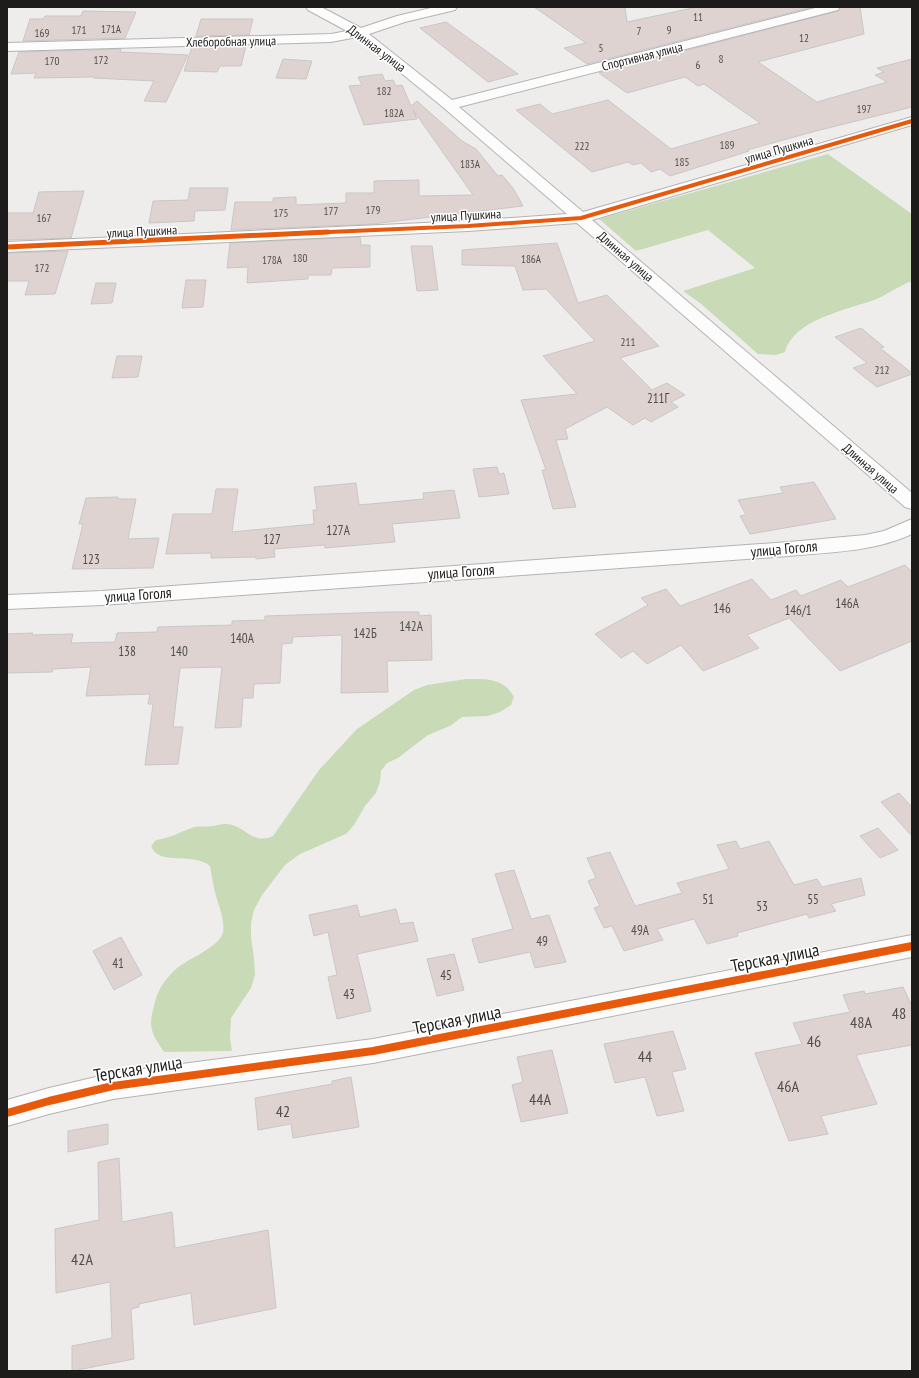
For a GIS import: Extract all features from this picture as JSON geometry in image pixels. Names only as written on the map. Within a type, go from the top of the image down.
[{"type":"street","name":"Длинная улица","points":[[312,7],[360,33],[450,105],[912,503]]},
{"type":"street","name":"Хлеборобная улица","points":[[7,47],[311,39],[360,33],[401,19],[451,7]]},
{"type":"street","name":"Спортивная улица","points":[[450,105],[834,7]]},
{"type":"street","name":"улица Пушкина","points":[[7,247],[468,226],[581,218],[912,121]]},
{"type":"street","name":"улица Гоголя","points":[[7,602],[102,598],[789,549],[865,542],[890,536],[912,526]]},
{"type":"street","name":"Терская улица","points":[[7,1113],[49,1101],[113,1086],[373,1051],[912,946]]},
{"type":"green space","points":[[828,154],[912,214],[912,281],[874,300],[836,312],[809,324],[798,332],[790,341],[785,352],[776,355],[758,354],[700,303],[683,291],[755,268],[708,230],[636,251],[599,219]]},
{"type":"green space","points":[[466,679],[493,680],[505,686],[510,690],[514,697],[511,705],[500,712],[488,716],[462,717],[450,726],[428,735],[398,758],[387,763],[381,771],[380,782],[376,793],[365,806],[354,825],[346,834],[300,854],[285,865],[262,895],[254,910],[251,923],[255,975],[251,988],[231,1018],[230,1038],[232,1051],[164,1052],[153,1034],[151,1023],[156,997],[160,988],[176,969],[216,943],[223,932],[223,923],[210,866],[203,862],[194,860],[161,856],[155,852],[151,846],[156,840],[194,827],[223,824],[232,825],[259,838],[273,836],[319,770],[357,729],[414,690],[427,685]]},
{"type":"building","points":[[534,7],[625,7],[627,22],[697,7],[813,7],[587,64],[564,48],[586,43]]},
{"type":"building","points":[[841,7],[860,7],[864,34],[758,62],[817,102],[887,82],[875,75],[884,72],[877,68],[912,59],[912,107],[747,150],[749,151],[670,176],[660,169],[651,172],[641,163],[633,165],[628,162],[592,172],[516,110],[540,104],[552,114],[608,100],[671,149],[760,123],[704,84],[698,86],[685,77],[627,93],[599,73],[838,11]]},
{"type":"building","points":[[83,11],[136,12],[125,38],[23,41],[30,19],[43,19],[45,16],[81,16]]},
{"type":"building","points":[[201,19],[253,19],[249,35],[196,36]]},
{"type":"building","points":[[446,22],[518,74],[488,82],[420,28]]},
{"type":"building","points":[[246,46],[241,66],[220,66],[217,72],[184,71],[192,47]]},
{"type":"building","points":[[121,49],[120,52],[188,55],[166,102],[144,101],[154,81],[94,77],[34,78],[36,73],[11,74],[19,52]]},
{"type":"building","points":[[283,59],[312,61],[306,79],[276,78]]},
{"type":"building","points":[[382,74],[385,81],[393,80],[396,86],[402,85],[411,106],[417,101],[462,141],[476,149],[498,176],[502,175],[513,188],[523,206],[372,224],[231,230],[235,202],[273,202],[273,198],[296,197],[296,205],[346,203],[346,193],[374,193],[374,181],[419,180],[419,196],[473,195],[413,110],[417,119],[364,125],[349,86],[362,85],[358,77]]},
{"type":"building","points":[[190,188],[228,188],[225,210],[195,211],[194,221],[149,223],[153,201],[188,200]]},
{"type":"building","points":[[84,191],[71,238],[7,240],[7,213],[33,213],[39,192]]},
{"type":"building","points":[[360,237],[361,245],[370,245],[370,267],[332,268],[331,275],[308,275],[308,279],[247,283],[248,267],[227,268],[230,243]]},
{"type":"building","points":[[557,243],[578,303],[607,295],[659,346],[620,358],[652,390],[667,383],[685,395],[671,402],[678,407],[651,422],[645,418],[633,425],[607,407],[565,429],[568,439],[556,440],[576,507],[553,509],[542,470],[546,470],[521,400],[577,394],[543,356],[595,341],[546,289],[523,290],[515,266],[462,265],[462,250]]},
{"type":"building","points":[[411,246],[432,246],[438,290],[417,291]]},
{"type":"building","points":[[68,251],[55,294],[25,295],[29,281],[7,281],[7,253]]},
{"type":"building","points":[[186,280],[206,280],[203,307],[182,308]]},
{"type":"building","points":[[96,283],[116,283],[112,303],[91,304]]},
{"type":"building","points":[[861,328],[884,347],[880,348],[912,374],[877,387],[853,368],[867,363],[835,337]]},
{"type":"building","points":[[117,356],[142,356],[138,377],[112,378]]},
{"type":"building","points":[[497,467],[499,474],[504,473],[509,494],[479,497],[473,469]]},
{"type":"building","points":[[814,482],[836,519],[750,534],[740,516],[746,515],[738,500],[783,493],[780,487]]},
{"type":"building","points":[[356,483],[359,505],[424,499],[423,493],[454,490],[460,518],[392,524],[395,542],[325,548],[325,545],[274,549],[275,557],[256,559],[256,557],[211,558],[211,553],[166,554],[173,514],[212,514],[216,489],[238,489],[232,532],[314,524],[313,510],[317,510],[314,487]]},
{"type":"building","points":[[118,497],[118,499],[136,499],[128,539],[159,538],[153,568],[72,569],[83,524],[79,524],[86,498]]},
{"type":"building","points":[[905,565],[912,572],[912,641],[840,671],[789,618],[747,635],[759,648],[703,671],[681,645],[647,664],[633,651],[621,658],[595,634],[648,605],[641,598],[666,589],[680,606],[752,579],[771,600],[796,590],[801,596],[841,580],[848,587]]},
{"type":"building","points":[[419,612],[419,616],[431,615],[432,660],[387,661],[388,692],[341,693],[342,635],[293,637],[292,643],[282,644],[280,683],[254,684],[253,698],[243,698],[241,727],[215,728],[222,667],[180,668],[173,727],[183,727],[178,764],[145,765],[153,704],[148,704],[150,694],[86,696],[91,667],[53,669],[52,672],[7,673],[7,634],[73,634],[71,643],[115,642],[117,633],[157,632],[158,627],[232,625],[232,621],[265,620],[265,616]]},
{"type":"building","points":[[899,793],[912,807],[912,836],[881,802]]},
{"type":"building","points":[[878,828],[898,850],[880,858],[860,836]]},
{"type":"building","points":[[736,841],[740,849],[769,841],[794,885],[817,879],[822,887],[861,878],[865,895],[831,904],[836,911],[809,918],[807,914],[737,933],[738,936],[707,944],[694,919],[657,929],[663,940],[624,951],[612,926],[604,928],[594,908],[600,906],[588,881],[596,878],[587,858],[610,852],[635,906],[682,893],[677,883],[729,869],[717,845]]},
{"type":"building","points":[[514,870],[531,919],[549,915],[566,962],[535,968],[530,952],[479,963],[472,939],[513,929],[495,874]]},
{"type":"building","points":[[357,905],[360,917],[396,909],[400,924],[413,922],[418,941],[357,954],[371,1011],[337,1019],[328,977],[337,975],[328,932],[314,936],[309,915]]},
{"type":"building","points":[[121,937],[142,975],[114,990],[93,951]]},
{"type":"building","points":[[454,954],[464,990],[437,996],[427,959]]},
{"type":"building","points":[[903,987],[912,1006],[912,1045],[856,1055],[877,1104],[821,1116],[828,1134],[789,1141],[755,1053],[802,1044],[793,1023],[850,1012],[843,995],[864,991],[865,994]]},
{"type":"building","points":[[673,1031],[686,1069],[672,1072],[684,1111],[657,1116],[645,1077],[615,1083],[604,1044]]},
{"type":"building","points":[[552,1050],[568,1113],[521,1122],[512,1085],[523,1082],[517,1057]]},
{"type":"building","points":[[351,1077],[359,1127],[293,1138],[291,1124],[258,1130],[255,1098],[332,1084],[332,1081]]},
{"type":"building","points":[[108,1124],[108,1144],[68,1152],[68,1131]]},
{"type":"building","points":[[119,1158],[122,1222],[172,1212],[175,1248],[268,1230],[276,1308],[194,1325],[191,1293],[139,1304],[139,1307],[131,1309],[134,1359],[72,1371],[72,1346],[112,1338],[110,1282],[56,1293],[55,1229],[99,1220],[98,1162]]},
{"type":"cycle path","points":[[7,247],[468,226],[581,218],[912,121]]},
{"type":"cycle path","points":[[7,1113],[49,1101],[113,1086],[373,1051],[912,946]]}]
